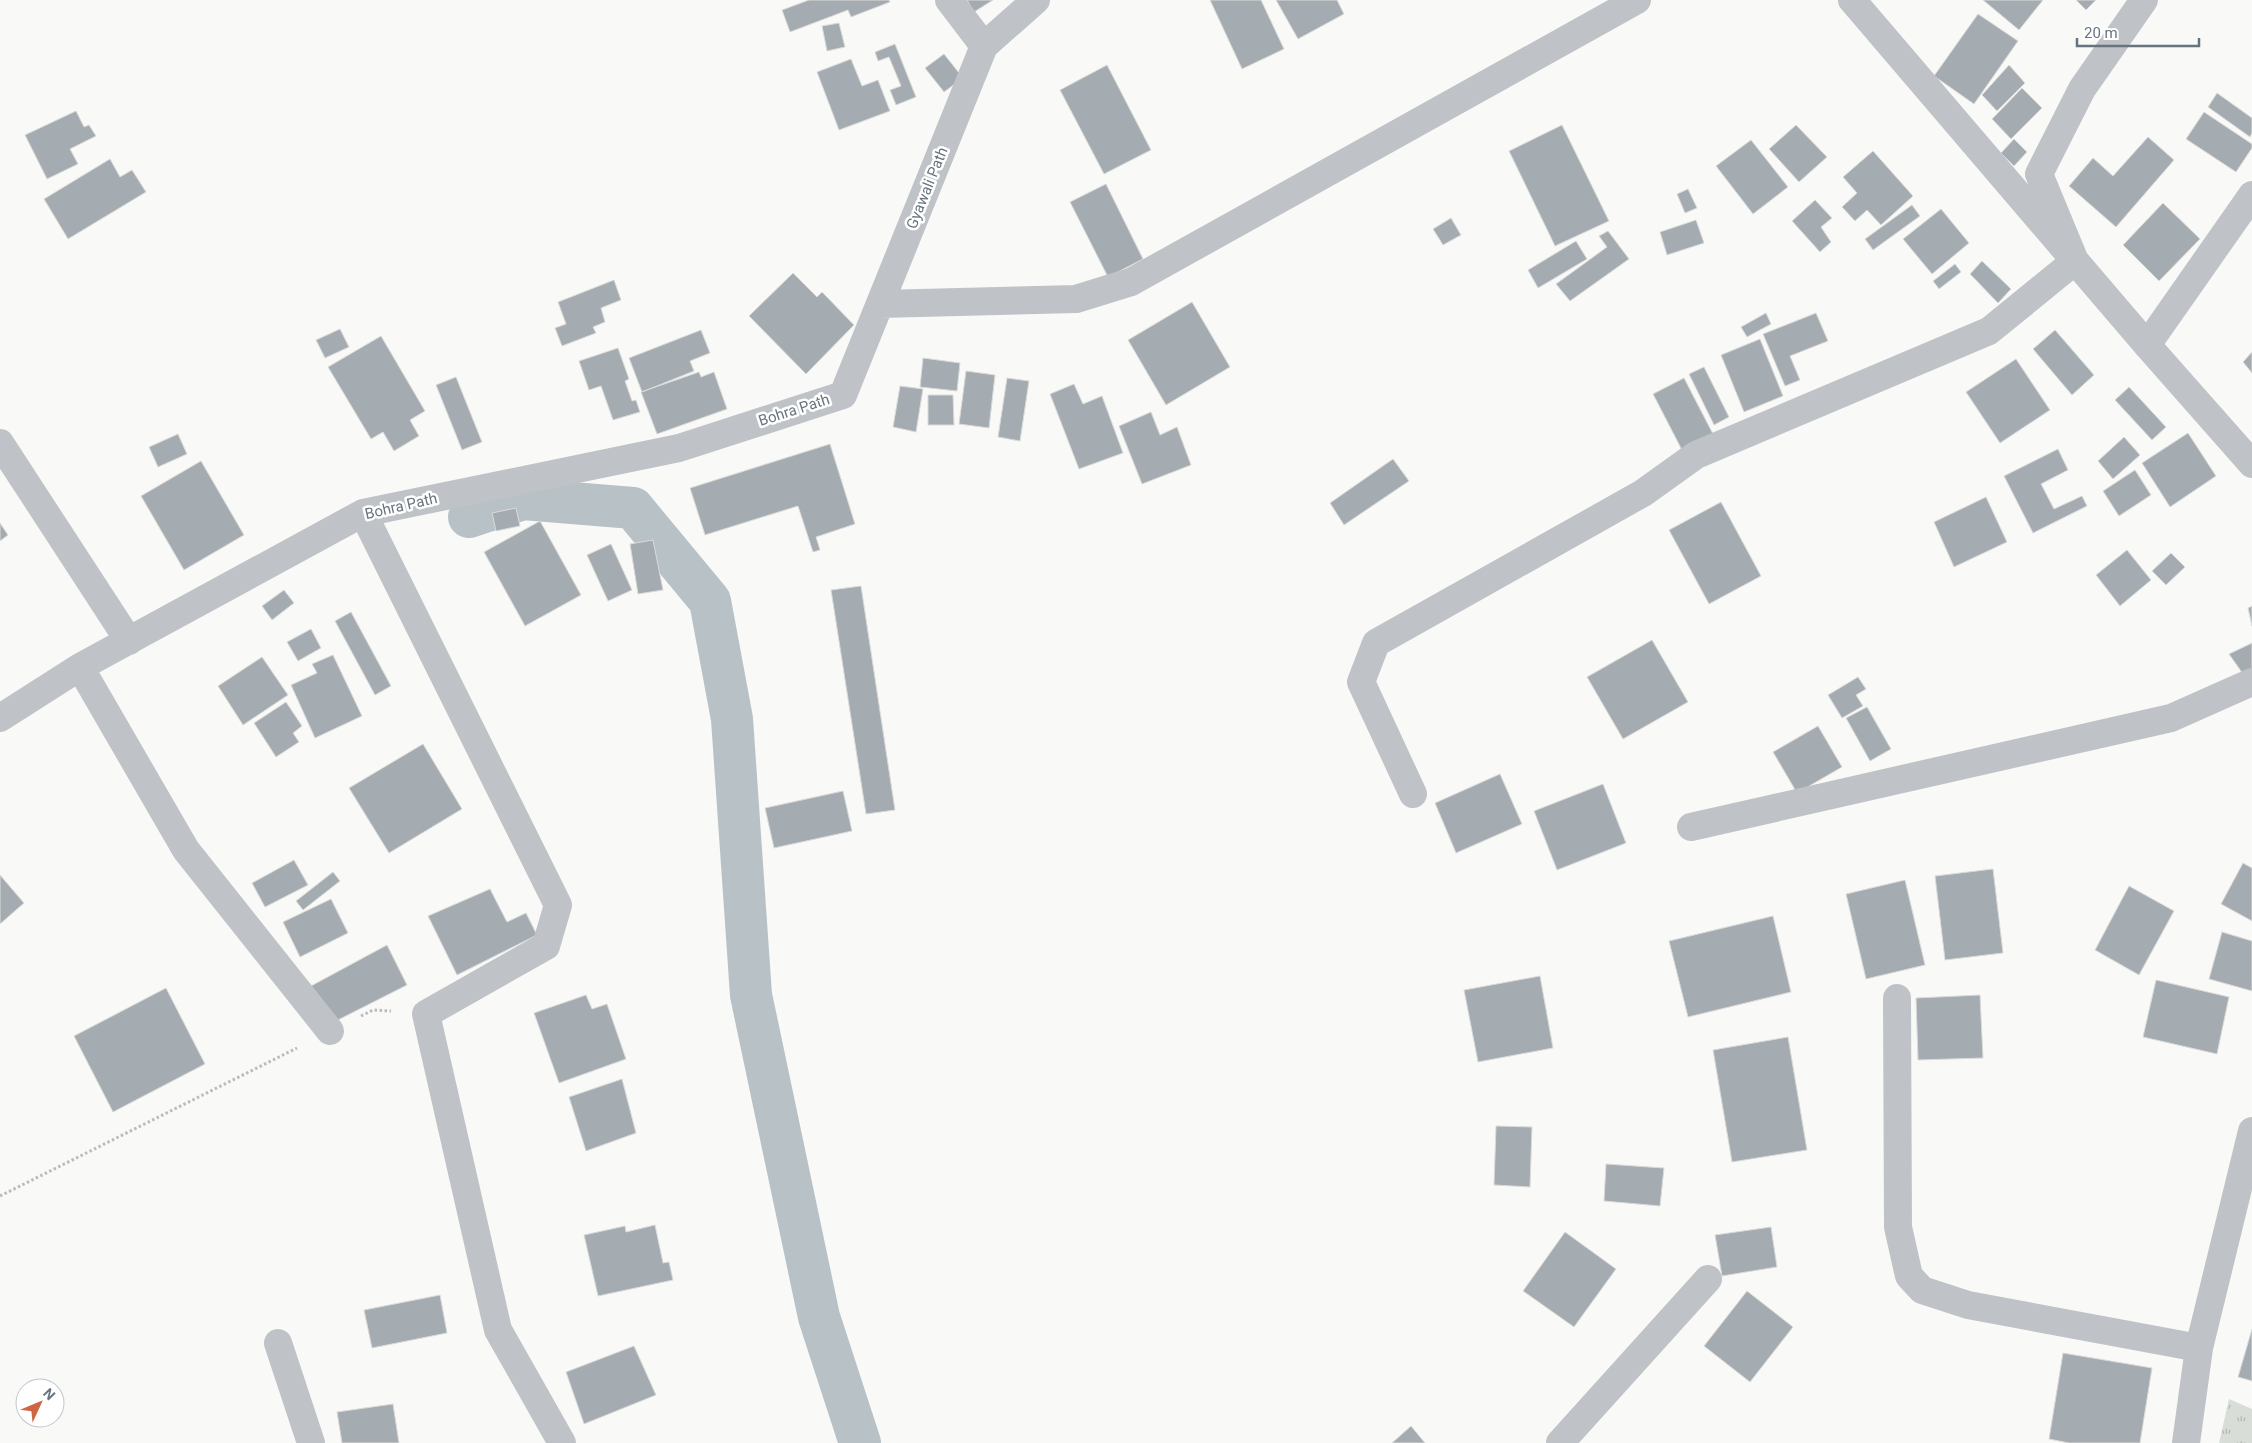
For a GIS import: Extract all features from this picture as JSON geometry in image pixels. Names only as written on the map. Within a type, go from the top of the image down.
[{"type":"street","points":[[949,0],[984,46]]},
{"type":"street","name":"Gyawali Path","points":[[843,395],[984,46],[1036,0]]},
{"type":"street","points":[[880,304],[1076,299],[1131,282],[1637,0]]},
{"type":"street","points":[[1852,0],[2147,345],[2252,464]]},
{"type":"street","points":[[2075,261],[2038,174],[2082,88],[2144,0]]},
{"type":"street","points":[[2147,345],[2252,195]]},
{"type":"street","points":[[1412,794],[1361,682],[1376,642],[1643,493],[1696,455],[1989,330],[2075,261]]},
{"type":"street","name":"Bohra Path","points":[[0,718],[80,667],[363,513],[680,448],[843,395]]},
{"type":"street","points":[[0,443],[129,641]]},
{"type":"street","points":[[363,513],[558,905],[546,946],[426,1014],[498,1330],[562,1443]]},
{"type":"street","points":[[80,667],[186,850],[330,1031]]},
{"type":"street","points":[[1691,827],[2171,718],[2252,682]]},
{"type":"street","points":[[1897,998],[1898,1227],[1909,1276],[1922,1290],[1968,1305],[2199,1348]]},
{"type":"street","points":[[2186,1443],[2199,1348],[2252,1131]]},
{"type":"street","points":[[1560,1443],[1708,1279]]},
{"type":"street","points":[[278,1343],[311,1443]]},
{"type":"path","points":[[0,1196],[373,1010],[426,1014]]},
{"type":"green space","points":[[2229,1399],[2252,1409],[2252,1443],[2219,1443]]},
{"type":"building","points":[[809,0],[889,0],[890,2],[851,17],[848,10],[790,32],[782,10]]},
{"type":"building","points":[[967,0],[993,0],[974,12]]},
{"type":"building","points":[[1210,0],[1261,0],[1284,49],[1242,69]]},
{"type":"building","points":[[1276,0],[1337,0],[1344,14],[1298,39]]},
{"type":"building","points":[[1983,0],[2043,0],[2019,30]]},
{"type":"building","points":[[2076,0],[2096,0],[2086,10]]},
{"type":"building","points":[[1978,14],[2018,41],[1974,104],[1934,76]]},
{"type":"building","points":[[839,23],[845,47],[827,51],[822,26]]},
{"type":"building","points":[[895,44],[916,97],[896,105],[890,90],[901,86],[889,57],[878,61],[875,52]]},
{"type":"building","points":[[944,54],[963,78],[944,92],[925,68]]},
{"type":"building","points":[[851,59],[862,86],[878,80],[890,111],[839,130],[817,72]]},
{"type":"building","points":[[1107,65],[1151,150],[1104,174],[1060,90]]},
{"type":"building","points":[[2009,65],[2025,83],[1997,111],[1982,95]]},
{"type":"building","points":[[2022,88],[2042,108],[2011,139],[1992,119]]},
{"type":"building","points":[[2217,93],[2252,118],[2252,133],[2250,137],[2208,107]]},
{"type":"building","points":[[76,111],[84,127],[89,125],[96,136],[70,149],[78,164],[47,179],[25,135]]},
{"type":"building","points":[[2204,112],[2252,144],[2252,148],[2236,172],[2186,139]]},
{"type":"building","points":[[1562,125],[1609,221],[1555,246],[1509,151]]},
{"type":"building","points":[[1796,125],[1827,157],[1799,182],[1769,149]]},
{"type":"building","points":[[2148,137],[2174,160],[2116,227],[2069,186],[2093,158],[2113,176]]},
{"type":"building","points":[[2014,139],[2027,152],[2014,166],[2001,153]]},
{"type":"building","points":[[1751,140],[1788,187],[1753,214],[1716,166]]},
{"type":"building","points":[[1873,151],[1913,196],[1881,225],[1867,210],[1855,221],[1842,207],[1857,193],[1843,177]]},
{"type":"building","points":[[110,159],[120,177],[132,170],[146,192],[68,239],[44,199]]},
{"type":"building","points":[[1106,184],[1143,259],[1108,277],[1070,202]]},
{"type":"building","points":[[1688,189],[1697,208],[1685,213],[1677,194]]},
{"type":"building","points":[[1815,200],[1832,218],[1821,227],[1831,242],[1820,252],[1792,221]]},
{"type":"building","points":[[2163,203],[2200,239],[2159,281],[2123,245]]},
{"type":"building","points":[[1912,205],[1920,216],[1873,250],[1865,239]]},
{"type":"building","points":[[1941,209],[1969,243],[1932,274],[1903,239]]},
{"type":"building","points":[[1451,218],[1461,235],[1443,245],[1433,229]]},
{"type":"building","points":[[1696,220],[1704,243],[1667,255],[1660,232]]},
{"type":"building","points":[[1608,231],[1629,259],[1570,301],[1556,284],[1607,247],[1599,236]]},
{"type":"building","points":[[1576,241],[1587,259],[1538,288],[1528,270]]},
{"type":"building","points":[[1982,261],[2011,289],[1998,303],[1970,274]]},
{"type":"building","points":[[1955,264],[1961,272],[1939,289],[1933,281]]},
{"type":"building","points":[[793,273],[817,297],[822,292],[854,325],[806,374],[749,316]]},
{"type":"building","points":[[614,280],[621,300],[601,308],[605,322],[593,327],[596,333],[562,346],[555,328],[566,324],[558,302]]},
{"type":"building","points":[[1192,302],[1230,367],[1166,405],[1128,340]]},
{"type":"building","points":[[1766,313],[1771,324],[1747,337],[1741,327]]},
{"type":"building","points":[[1816,313],[1828,341],[1790,356],[1800,380],[1785,386],[1763,334]]},
{"type":"building","points":[[340,329],[349,347],[325,358],[316,340]]},
{"type":"building","points":[[701,330],[710,353],[690,361],[694,371],[642,392],[629,358]]},
{"type":"building","points":[[2055,330],[2094,375],[2072,395],[2033,349]]},
{"type":"building","points":[[381,336],[425,411],[410,420],[419,436],[394,451],[383,432],[371,439],[328,367]]},
{"type":"building","points":[[1760,339],[1783,396],[1744,412],[1721,355]]},
{"type":"building","points":[[618,348],[629,379],[625,381],[632,401],[636,400],[640,412],[613,420],[601,386],[589,390],[579,361]]},
{"type":"building","points":[[2252,352],[2252,373],[2243,362]]},
{"type":"building","points":[[923,358],[960,363],[957,391],[920,387]]},
{"type":"building","points":[[2016,359],[2050,410],[2000,443],[1966,392]]},
{"type":"building","points":[[1704,367],[1729,417],[1714,425],[1689,374]]},
{"type":"building","points":[[966,371],[995,375],[989,428],[959,424]]},
{"type":"building","points":[[699,372],[701,377],[714,372],[727,409],[657,434],[641,392]]},
{"type":"building","points":[[456,377],[482,442],[462,450],[436,385]]},
{"type":"building","points":[[1007,378],[1029,381],[1020,441],[998,437]]},
{"type":"building","points":[[1684,378],[1714,436],[1683,452],[1653,394]]},
{"type":"building","points":[[1074,384],[1083,404],[1102,396],[1123,453],[1079,469],[1050,394]]},
{"type":"building","points":[[900,386],[923,389],[916,432],[893,427]]},
{"type":"building","points":[[2129,387],[2166,427],[2152,440],[2115,400]]},
{"type":"building","points":[[928,395],[953,395],[954,425],[928,425]]},
{"type":"building","points":[[1151,412],[1160,435],[1177,427],[1191,465],[1142,484],[1119,426]]},
{"type":"building","points":[[2188,433],[2216,476],[2170,507],[2142,463]]},
{"type":"building","points":[[178,434],[187,454],[158,467],[149,447]]},
{"type":"building","points":[[2124,437],[2140,455],[2113,479],[2098,461]]},
{"type":"building","points":[[830,444],[855,524],[816,537],[820,550],[813,552],[798,506],[705,535],[690,488]]},
{"type":"building","points":[[2058,449],[2068,470],[2041,484],[2054,509],[2082,496],[2087,506],[2033,533],[2004,476]]},
{"type":"building","points":[[1393,459],[1409,481],[1344,525],[1330,503]]},
{"type":"building","points":[[201,461],[244,535],[184,570],[141,496]]},
{"type":"building","points":[[2135,470],[2151,495],[2119,516],[2103,491]]},
{"type":"building","points":[[1986,497],[2007,542],[1954,567],[1934,522]]},
{"type":"building","points":[[1721,502],[1761,576],[1709,604],[1669,530]]},
{"type":"building","points":[[516,508],[520,526],[496,531],[492,513]]},
{"type":"building","points":[[540,521],[581,595],[525,626],[484,552]]},
{"type":"building","points":[[0,523],[8,535],[0,541]]},
{"type":"building","points":[[653,540],[663,590],[638,594],[630,544]]},
{"type":"building","points":[[611,544],[632,590],[608,601],[587,555]]},
{"type":"building","points":[[2127,550],[2151,580],[2120,606],[2096,575]]},
{"type":"building","points":[[2171,553],[2185,567],[2166,585],[2152,571]]},
{"type":"building","points":[[861,586],[895,810],[866,814],[831,590]]},
{"type":"building","points":[[284,590],[294,603],[272,620],[262,606]]},
{"type":"building","points":[[2252,606],[2252,626],[2248,608]]},
{"type":"building","points":[[351,612],[391,686],[375,695],[335,621]]},
{"type":"building","points":[[311,629],[321,648],[298,661],[287,642]]},
{"type":"building","points":[[1652,640],[1688,702],[1623,739],[1587,677]]},
{"type":"building","points":[[2252,643],[2252,678],[2248,681],[2229,654]]},
{"type":"building","points":[[333,655],[362,716],[315,738],[291,685],[317,673],[312,664]]},
{"type":"building","points":[[262,657],[288,695],[243,725],[218,686]]},
{"type":"building","points":[[1858,677],[1866,689],[1856,695],[1863,706],[1842,718],[1828,695]]},
{"type":"building","points":[[286,702],[302,726],[293,733],[299,742],[276,757],[254,723]]},
{"type":"building","points":[[1867,707],[1891,749],[1870,761],[1846,718]]},
{"type":"building","points":[[1818,726],[1842,767],[1797,793],[1773,752]]},
{"type":"building","points":[[423,744],[462,809],[389,853],[349,788]]},
{"type":"building","points":[[1500,774],[1522,824],[1456,853],[1435,803]]},
{"type":"building","points":[[1603,784],[1626,843],[1557,870],[1534,811]]},
{"type":"building","points":[[843,791],[852,831],[774,848],[765,808]]},
{"type":"building","points":[[294,860],[308,885],[265,907],[252,883]]},
{"type":"building","points":[[2243,863],[2252,868],[2252,921],[2221,904]]},
{"type":"building","points":[[1993,869],[2003,953],[1945,960],[1935,876]]},
{"type":"building","points":[[333,872],[340,881],[303,910],[296,901]]},
{"type":"building","points":[[0,875],[24,903],[0,924]]},
{"type":"building","points":[[1905,880],[1925,965],[1866,979],[1846,894]]},
{"type":"building","points":[[2129,886],[2174,911],[2139,975],[2095,950]]},
{"type":"building","points":[[490,889],[507,922],[526,913],[537,935],[457,975],[428,916]]},
{"type":"building","points":[[331,899],[348,933],[300,957],[283,922]]},
{"type":"building","points":[[1773,916],[1791,992],[1688,1017],[1669,941]]},
{"type":"building","points":[[2222,932],[2252,941],[2252,991],[2209,979]]},
{"type":"building","points":[[387,945],[407,985],[330,1024],[311,986]]},
{"type":"building","points":[[1540,976],[1553,1048],[1478,1062],[1464,990]]},
{"type":"building","points":[[2156,980],[2229,997],[2217,1054],[2143,1037]]},
{"type":"building","points":[[166,988],[205,1064],[113,1112],[74,1036]]},
{"type":"building","points":[[586,995],[592,1009],[607,1004],[626,1059],[559,1083],[534,1013]]},
{"type":"building","points":[[1980,995],[1983,1058],[1918,1060],[1916,998]]},
{"type":"building","points":[[1788,1037],[1807,1150],[1732,1162],[1713,1050]]},
{"type":"building","points":[[622,1079],[636,1133],[586,1151],[569,1097]]},
{"type":"building","points":[[1496,1126],[1532,1127],[1530,1187],[1494,1185]]},
{"type":"building","points":[[1606,1164],[1664,1168],[1660,1206],[1604,1201]]},
{"type":"building","points":[[655,1225],[663,1263],[669,1262],[673,1280],[598,1296],[584,1235],[625,1226],[626,1232]]},
{"type":"building","points":[[1771,1227],[1777,1267],[1722,1276],[1715,1235]]},
{"type":"building","points":[[1565,1232],[1616,1269],[1574,1327],[1523,1291]]},
{"type":"building","points":[[1747,1291],[1793,1327],[1750,1382],[1704,1346]]},
{"type":"building","points":[[440,1295],[447,1333],[372,1348],[364,1310]]},
{"type":"building","points":[[2252,1329],[2252,1381],[2238,1377]]},
{"type":"building","points":[[634,1346],[656,1395],[584,1424],[566,1372]]},
{"type":"building","points":[[2063,1353],[2152,1368],[2140,1443],[2069,1443],[2049,1439]]},
{"type":"building","points":[[393,1404],[399,1443],[342,1443],[337,1412]]},
{"type":"building","points":[[1411,1426],[1425,1443],[1392,1443]]},
{"type":"waterway","points":[[469,517],[523,499],[633,508],[710,601],[732,719],[751,995],[819,1317],[860,1443]]}]
